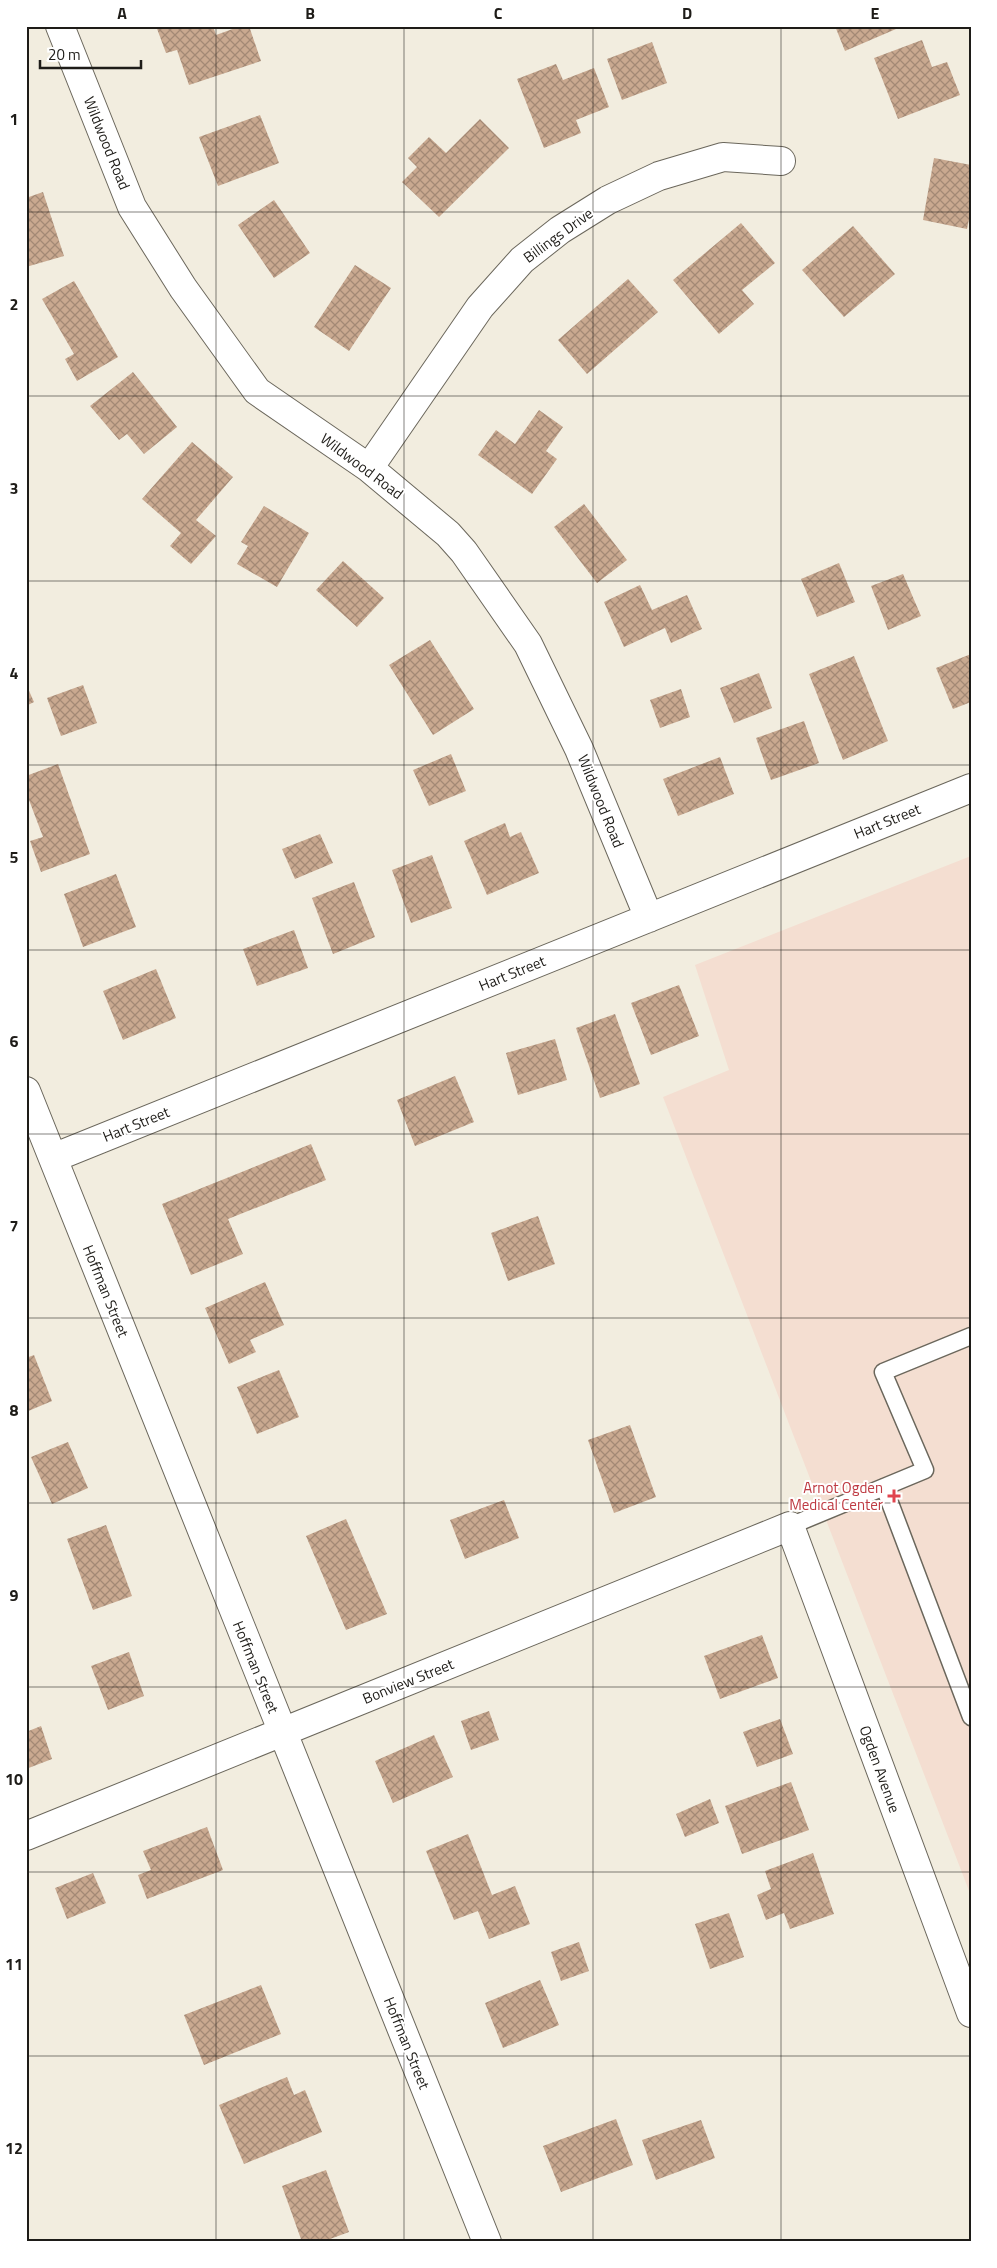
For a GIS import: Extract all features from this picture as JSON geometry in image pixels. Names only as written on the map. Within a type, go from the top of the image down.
[{"type":"street","name":"Wildwood Road","points":[[60,26],[132,207],[202,316],[216,331],[257,391],[369,468],[448,534],[464,552],[528,644],[579,749],[649,918]]},
{"type":"street","name":"Billings Drive","points":[[369,468],[480,307],[522,260],[560,230],[608,200],[659,176],[723,157],[781,161]]},
{"type":"street","name":"Hart Street","points":[[53,1158],[971,788]]},
{"type":"street","name":"Hoffman Street","points":[[26,1091],[487,2242]]},
{"type":"street","name":"Bonview Street","points":[[26,1836],[790,1526]]},
{"type":"street","name":"Ogden Avenue","points":[[790,1526],[970,2009]]},
{"type":"lane","points":[[790,1526],[925,1470],[883,1372],[971,1336]]},
{"type":"lane","points":[[884,1487],[971,1717]]},
{"type":"shaded area","name":"Arnot Ogden Medical Center","points":[[971,856],[971,1896],[663,1097],[729,1070],[695,965]]},
{"type":"building","points":[[156,26],[213,26],[216,35],[241,26],[249,26],[261,61],[189,85],[177,50],[166,53]]},
{"type":"building","points":[[835,26],[903,26],[845,51]]},
{"type":"building","points":[[922,40],[932,67],[947,62],[960,95],[898,119],[874,58]]},
{"type":"building","points":[[652,42],[667,83],[622,100],[607,59]]},
{"type":"building","points":[[556,64],[563,80],[594,68],[609,107],[576,120],[581,133],[544,148],[517,79]]},
{"type":"building","points":[[260,115],[279,163],[218,186],[199,137]]},
{"type":"building","points":[[480,119],[509,148],[439,217],[402,182],[417,167],[408,158],[429,137],[446,153]]},
{"type":"building","points":[[934,158],[971,165],[971,210],[967,229],[923,220]]},
{"type":"building","points":[[43,192],[64,256],[26,267],[26,198]]},
{"type":"building","points":[[274,200],[310,253],[274,278],[238,225]]},
{"type":"building","points":[[741,223],[775,263],[742,290],[754,304],[719,334],[673,280]]},
{"type":"building","points":[[853,226],[895,274],[844,317],[802,270]]},
{"type":"building","points":[[355,265],[391,288],[349,351],[314,327]]},
{"type":"building","points":[[628,279],[658,312],[587,374],[558,340]]},
{"type":"building","points":[[74,281],[118,357],[77,381],[65,359],[74,354],[42,299]]},
{"type":"building","points":[[133,372],[177,427],[144,454],[127,434],[119,440],[90,406]]},
{"type":"building","points":[[539,410],[563,427],[546,451],[557,459],[532,494],[478,455],[496,430],[515,444]]},
{"type":"building","points":[[192,442],[233,477],[196,520],[216,536],[191,564],[170,546],[181,533],[142,499]]},
{"type":"building","points":[[584,504],[627,560],[597,583],[554,527]]},
{"type":"building","points":[[264,506],[309,533],[277,587],[237,564],[248,546],[241,542]]},
{"type":"building","points":[[343,561],[384,598],[357,627],[316,590]]},
{"type":"building","points":[[839,563],[855,602],[817,617],[801,579]]},
{"type":"building","points":[[903,574],[921,616],[888,630],[871,586]]},
{"type":"building","points":[[640,585],[652,610],[687,595],[702,629],[671,643],[665,628],[624,647],[604,602]]},
{"type":"building","points":[[430,640],[474,709],[433,735],[389,665]]},
{"type":"building","points":[[971,654],[971,702],[953,709],[936,668]]},
{"type":"building","points":[[854,656],[888,741],[843,760],[809,674]]},
{"type":"building","points":[[759,673],[772,708],[734,723],[720,688]]},
{"type":"building","points":[[26,684],[34,702],[26,706]]},
{"type":"building","points":[[83,685],[97,723],[61,736],[47,698]]},
{"type":"building","points":[[681,689],[690,717],[660,728],[650,700]]},
{"type":"building","points":[[804,721],[819,763],[771,780],[756,738]]},
{"type":"building","points":[[451,754],[466,791],[429,806],[413,770]]},
{"type":"building","points":[[720,757],[734,794],[678,816],[663,779]]},
{"type":"building","points":[[58,764],[90,854],[41,872],[30,841],[43,837],[26,792],[26,776]]},
{"type":"building","points":[[505,823],[510,837],[521,832],[539,873],[487,895],[464,841]]},
{"type":"building","points":[[320,834],[333,863],[295,879],[282,849]]},
{"type":"building","points":[[432,855],[452,908],[411,923],[392,870]]},
{"type":"building","points":[[116,874],[136,927],[83,947],[64,894]]},
{"type":"building","points":[[354,882],[375,937],[333,954],[312,898]]},
{"type":"building","points":[[294,930],[308,968],[257,986],[243,949]]},
{"type":"building","points":[[156,969],[176,1018],[123,1040],[103,991]]},
{"type":"building","points":[[679,985],[699,1036],[651,1055],[631,1003]]},
{"type":"building","points":[[615,1014],[640,1084],[600,1098],[576,1028]]},
{"type":"building","points":[[555,1039],[567,1080],[518,1095],[506,1053]]},
{"type":"building","points":[[455,1076],[474,1122],[415,1146],[397,1100]]},
{"type":"building","points":[[311,1144],[326,1180],[228,1219],[243,1254],[191,1275],[162,1204]]},
{"type":"building","points":[[538,1216],[555,1264],[508,1281],[491,1233]]},
{"type":"building","points":[[265,1282],[284,1325],[250,1340],[256,1352],[229,1364],[205,1308]]},
{"type":"building","points":[[34,1355],[52,1401],[26,1412],[26,1358]]},
{"type":"building","points":[[279,1370],[299,1417],[257,1434],[237,1387]]},
{"type":"building","points":[[630,1425],[656,1497],[614,1513],[588,1440]]},
{"type":"building","points":[[68,1442],[88,1488],[52,1504],[31,1457]]},
{"type":"building","points":[[504,1500],[519,1538],[465,1559],[450,1520]]},
{"type":"building","points":[[346,1519],[387,1614],[346,1630],[306,1536]]},
{"type":"building","points":[[106,1525],[132,1596],[93,1610],[67,1539]]},
{"type":"building","points":[[762,1635],[778,1678],[720,1699],[704,1656]]},
{"type":"building","points":[[129,1652],[144,1696],[108,1710],[91,1666]]},
{"type":"building","points":[[489,1711],[499,1740],[471,1750],[461,1721]]},
{"type":"building","points":[[780,1719],[793,1754],[757,1767],[743,1732]]},
{"type":"building","points":[[41,1726],[52,1759],[26,1769],[26,1732]]},
{"type":"building","points":[[434,1735],[453,1777],[393,1803],[375,1761]]},
{"type":"building","points":[[791,1782],[809,1830],[742,1854],[725,1806]]},
{"type":"building","points":[[710,1799],[719,1823],[685,1837],[676,1814]]},
{"type":"building","points":[[207,1827],[223,1870],[147,1899],[138,1875],[151,1870],[143,1851]]},
{"type":"building","points":[[468,1834],[492,1895],[515,1886],[530,1924],[489,1939],[478,1911],[454,1920],[426,1851]]},
{"type":"building","points":[[813,1853],[834,1914],[790,1929],[784,1913],[766,1920],[757,1895],[771,1889],[765,1871]]},
{"type":"building","points":[[93,1873],[106,1903],[67,1919],[55,1888]]},
{"type":"building","points":[[729,1913],[744,1957],[710,1969],[695,1924]]},
{"type":"building","points":[[579,1942],[589,1971],[561,1981],[551,1952]]},
{"type":"building","points":[[540,1980],[559,2025],[503,2048],[485,2003]]},
{"type":"building","points":[[261,1985],[281,2034],[204,2065],[184,2015]]},
{"type":"building","points":[[287,2077],[294,2095],[305,2090],[322,2132],[244,2164],[219,2105]]},
{"type":"building","points":[[616,2119],[633,2165],[561,2192],[543,2146]]},
{"type":"building","points":[[701,2120],[715,2158],[656,2180],[642,2140]]},
{"type":"building","points":[[326,2170],[349,2232],[322,2242],[302,2242],[282,2186]]},
{"type":"place","name":"Arnot Ogden Medical Center","points":[[894,1496]]}]
